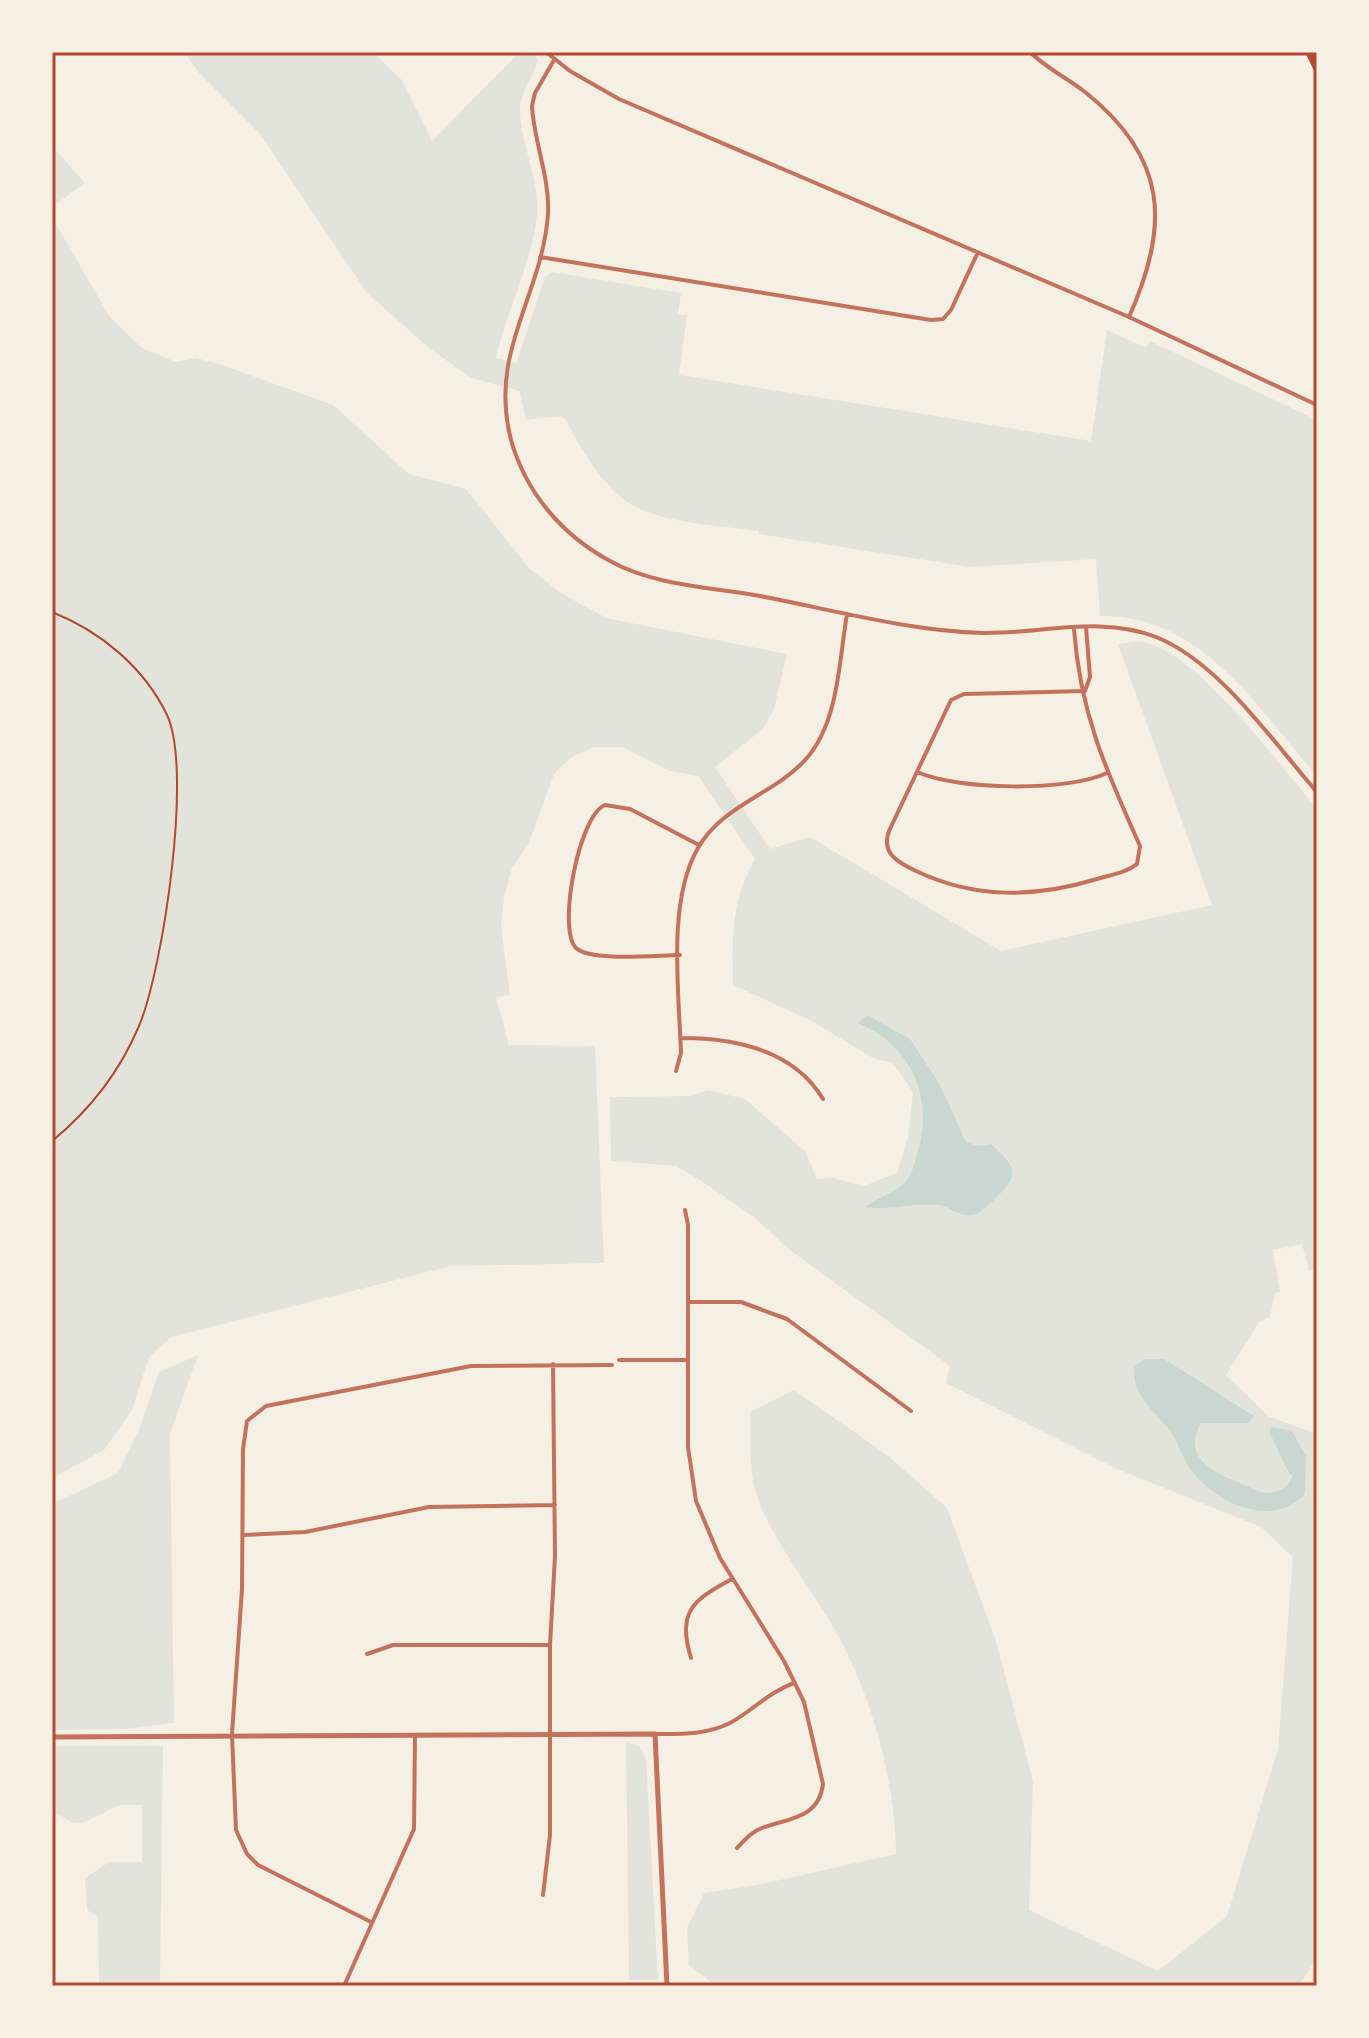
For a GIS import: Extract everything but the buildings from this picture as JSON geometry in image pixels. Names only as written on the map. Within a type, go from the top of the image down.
[{"type":"main road","points":[[1309,52],[1317,69]]},
{"type":"street","points":[[546,52],[619,99],[1129,317],[1317,405]]},
{"type":"street","points":[[1030,52],[1086,93],[1128,134],[1142,155],[1152,182],[1154,244],[1148,274],[1129,317]]},
{"type":"street","points":[[554,60],[535,93],[532,106],[548,212],[540,257],[514,331],[505,385],[512,441],[543,506],[585,546],[641,574],[847,614],[964,632],[1086,627],[1113,627],[1142,632],[1176,646],[1197,659],[1317,792]]},
{"type":"street","points":[[540,257],[931,320],[943,319],[951,310],[978,252]]},
{"type":"street","points":[[676,1071],[681,1038],[683,886],[699,845],[733,811],[792,772],[817,743],[831,710],[847,614]]},
{"type":"street","points":[[1085,691],[1090,677],[1086,627]]},
{"type":"street","points":[[1074,628],[1078,678],[1085,691],[1091,729],[1140,846],[1137,864],[1061,889],[1007,894],[952,885],[901,864],[891,856],[887,836],[948,704],[960,695],[1085,691]]},
{"type":"street","points":[[916,772],[960,785],[1077,783],[1107,773]]},
{"type":"street","points":[[680,955],[597,956],[580,951],[571,939],[573,874],[592,816],[605,805],[630,809],[699,845]]},
{"type":"street","points":[[681,1038],[729,1039],[759,1048],[813,1083],[823,1099]]},
{"type":"street","points":[[685,1210],[688,1447],[696,1501],[705,1528],[732,1579],[784,1661],[794,1683],[811,1729],[823,1784],[822,1796],[804,1815],[752,1833],[737,1848]]},
{"type":"street","points":[[688,1302],[741,1302],[787,1319],[911,1411]]},
{"type":"street","points":[[619,1360],[688,1360]]},
{"type":"street","points":[[543,1895],[550,1835],[550,1645],[555,1505],[553,1364]]},
{"type":"street","points":[[371,1922],[275,1877],[247,1854],[236,1830],[232,1734],[244,1535],[243,1449],[247,1421],[266,1406],[471,1366],[612,1365]]},
{"type":"street","points":[[244,1535],[305,1532],[429,1507],[555,1505]]},
{"type":"street","points":[[691,1658],[684,1636],[690,1610],[701,1596],[732,1579]]},
{"type":"street","points":[[367,1654],[393,1645],[550,1645]]},
{"type":"street","points":[[52,1737],[549,1732],[655,1734],[714,1729],[731,1722],[765,1696],[794,1683]]},
{"type":"street","points":[[344,1986],[371,1922],[400,1867],[414,1829],[415,1733]]},
{"type":"street","points":[[655,1734],[667,1986]]},
{"type":"path","points":[[52,612],[81,624],[125,657],[150,686],[168,717],[177,767],[177,808],[160,942],[140,1024],[122,1062],[102,1090],[76,1122],[52,1141]]},
{"type":"shaded area","points":[[184,52],[372,52],[401,79],[432,141],[520,52],[530,52],[538,59],[522,97],[520,111],[536,189],[537,215],[530,252],[496,358],[516,364],[545,277],[553,272],[681,293],[678,314],[687,315],[679,375],[1091,441],[1107,330],[1146,348],[1150,341],[1317,420],[1317,776],[1249,695],[1197,648],[1168,631],[1136,620],[1100,616],[1096,559],[970,567],[676,520],[632,505],[602,478],[565,419],[561,416],[526,420],[520,391],[471,378],[429,348],[367,293],[260,134],[199,73]]},
{"type":"shaded area","points":[[52,146],[85,183],[52,207]]},
{"type":"shaded area","points":[[52,217],[109,316],[142,348],[176,362],[196,358],[219,364],[333,405],[409,474],[466,489],[529,568],[561,593],[606,618],[787,654],[774,709],[764,728],[715,767],[770,849],[810,837],[1001,951],[1212,905],[1118,644],[1137,642],[1164,650],[1212,687],[1317,809],[1317,1270],[1309,1270],[1302,1244],[1273,1250],[1280,1292],[1275,1293],[1270,1317],[1259,1322],[1226,1375],[1268,1416],[1317,1434],[1317,1957],[1299,1986],[717,1986],[689,1966],[687,1928],[704,1893],[757,1885],[896,1854],[892,1800],[873,1717],[841,1641],[778,1540],[758,1499],[752,1472],[750,1412],[794,1390],[887,1455],[947,1508],[996,1641],[1033,1781],[1029,1910],[1158,1971],[1227,1916],[1278,1749],[1293,1557],[1261,1527],[1117,1469],[946,1383],[950,1366],[791,1251],[755,1218],[676,1166],[611,1161],[610,1097],[691,1096],[707,1090],[745,1099],[805,1151],[817,1179],[834,1178],[864,1186],[897,1173],[908,1137],[913,1092],[893,1063],[873,1058],[812,1021],[733,985],[733,936],[737,905],[755,859],[698,776],[670,771],[622,747],[594,747],[570,758],[554,774],[528,845],[512,868],[504,897],[501,926],[510,995],[496,997],[509,1045],[595,1046],[604,1263],[451,1266],[171,1337],[149,1357],[132,1410],[104,1450],[52,1478]]},
{"type":"shaded area","points":[[867,1015],[910,1039],[939,1083],[966,1142],[978,1146],[991,1144],[1011,1166],[1008,1185],[978,1213],[964,1215],[929,1204],[865,1207],[898,1188],[909,1177],[918,1151],[923,1111],[914,1075],[904,1059],[892,1045],[858,1023]]},
{"type":"shaded area","points":[[198,1355],[170,1434],[174,1723],[124,1729],[52,1730],[52,1504],[118,1473],[139,1430],[159,1372]]},
{"type":"shaded area","points":[[1144,1359],[1164,1359],[1254,1416],[1249,1423],[1201,1423],[1195,1438],[1196,1450],[1211,1469],[1260,1492],[1279,1490],[1287,1485],[1292,1476],[1269,1432],[1271,1427],[1292,1431],[1306,1456],[1305,1494],[1292,1505],[1260,1511],[1244,1508],[1213,1491],[1189,1467],[1172,1433],[1139,1392],[1135,1366]]},
{"type":"shaded area","points":[[626,1742],[639,1746],[646,1759],[658,1980],[629,1980]]},
{"type":"shaded area","points":[[52,1746],[163,1746],[160,1986],[99,1986],[98,1917],[87,1910],[85,1878],[109,1862],[142,1862],[142,1805],[119,1805],[85,1822],[74,1823],[52,1811]]}]
